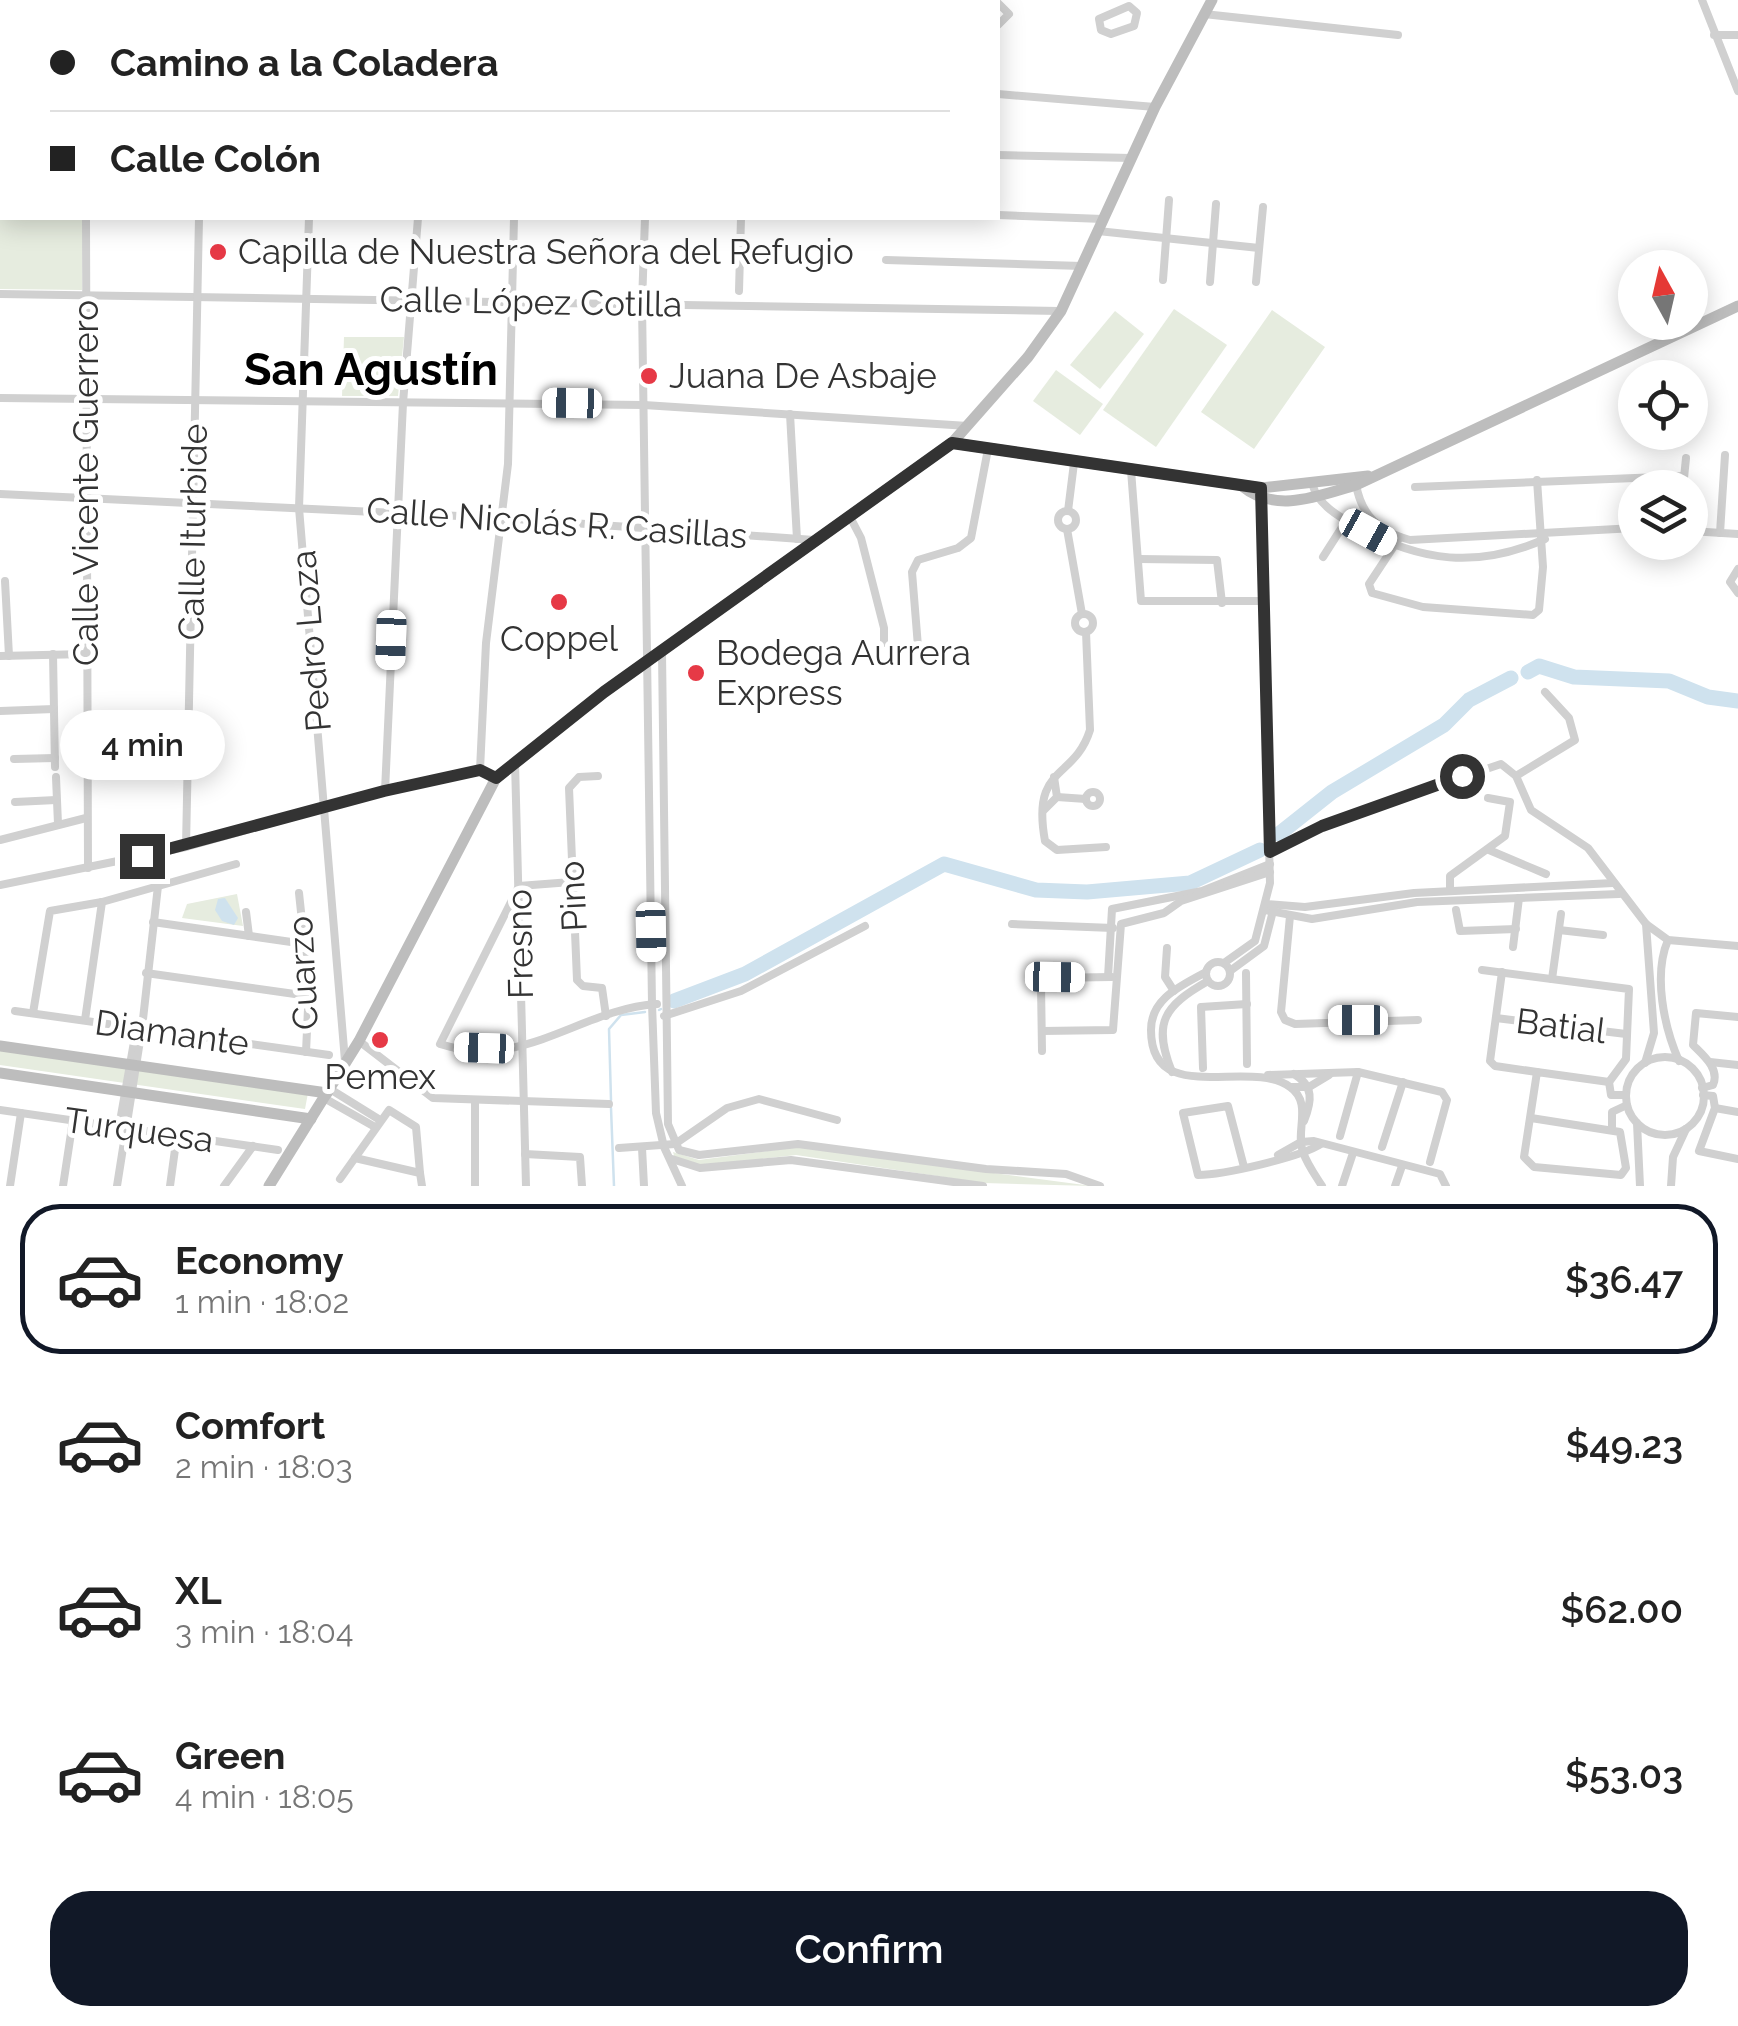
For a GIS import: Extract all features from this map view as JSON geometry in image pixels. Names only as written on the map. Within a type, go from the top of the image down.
[{"type":"main road","points":[[269,1186],[359,1041],[496,778],[649,661],[952,443],[968,426],[1061,311],[1155,107],[1212,0]]},
{"type":"main road","points":[[952,443],[1242,486],[1260,494],[1315,492],[1368,476],[1738,306]]},
{"type":"main road","points":[[0,1046],[327,1093]]},
{"type":"main road","points":[[0,1072],[312,1119]]},
{"type":"street","points":[[1702,0],[1738,91]]},
{"type":"street","points":[[1116,5],[1132,8],[1137,13],[1136,24],[1104,32],[1099,20],[1116,5]]},
{"type":"street","points":[[1204,14],[1398,35]]},
{"type":"street","points":[[1714,35],[1738,35]]},
{"type":"street","points":[[1000,94],[1155,107]]},
{"type":"street","points":[[1000,156],[1132,158]]},
{"type":"street","points":[[1162,280],[1170,200]]},
{"type":"street","points":[[1210,282],[1216,204]]},
{"type":"street","points":[[1256,282],[1263,207]]},
{"type":"street","points":[[1000,216],[1101,225],[1166,240],[1259,248]]},
{"type":"street","name":"Calle Vicente Guerrero","points":[[86,220],[88,868]]},
{"type":"street","name":"Calle Iturbide","points":[[186,846],[199,220]]},
{"type":"street","name":"Pedro Loza","points":[[309,220],[299,508],[345,1063]]},
{"type":"street","points":[[384,791],[402,403],[418,220]]},
{"type":"street","points":[[480,770],[486,644],[510,402],[514,220]]},
{"type":"street","points":[[645,220],[644,530],[656,1113],[664,1147],[682,1186]]},
{"type":"street","points":[[739,291],[741,220]]},
{"type":"street","points":[[886,260],[1082,266]]},
{"type":"street","name":"Calle López Cotilla","points":[[0,294],[414,297],[1061,311]]},
{"type":"street","points":[[0,398],[644,405],[968,426]]},
{"type":"street","points":[[790,414],[798,539]]},
{"type":"street","points":[[919,659],[912,572],[918,560],[958,548],[971,538],[988,449]]},
{"type":"street","points":[[1720,533],[1725,455]]},
{"type":"street","points":[[1685,470],[1686,458]]},
{"type":"street","points":[[1074,463],[1068,510],[1058,521],[1067,529],[1082,614],[1075,625],[1086,632],[1090,730],[1042,795],[1043,828],[1050,848],[1067,852],[1106,847]]},
{"type":"street","points":[[1131,470],[1140,598],[1144,603],[1262,601]]},
{"type":"street","points":[[1416,488],[1618,478]]},
{"type":"street","points":[[1355,480],[1364,513],[1413,554],[1469,559],[1554,534],[1618,529]]},
{"type":"street","points":[[1397,542],[1369,584],[1372,592],[1423,607],[1533,615],[1540,604],[1542,537],[1537,480]]},
{"type":"street","points":[[1315,492],[1346,520],[1397,542],[1542,537]]},
{"type":"street","name":"Calle Nicolás R. Casillas","points":[[0,494],[501,518],[814,540]]},
{"type":"street","points":[[1227,967],[1264,946],[1270,905],[1260,494]]},
{"type":"street","points":[[849,516],[861,538],[884,628],[884,642]]},
{"type":"street","points":[[1324,557],[1346,520]]},
{"type":"street","points":[[1708,532],[1738,534]]},
{"type":"street","points":[[1139,558],[1217,560],[1222,603]]},
{"type":"street","points":[[1738,569],[1730,582],[1738,593]]},
{"type":"street","points":[[5,581],[4,656],[86,654]]},
{"type":"street","points":[[662,652],[664,1016],[668,1124],[679,1150],[700,1155],[798,1144],[986,1169],[1066,1174],[1100,1186]]},
{"type":"street","points":[[53,654],[58,824]]},
{"type":"street","points":[[1516,776],[1575,740],[1568,718],[1545,692]]},
{"type":"street","points":[[0,711],[54,710]]},
{"type":"street","points":[[14,759],[55,767]]},
{"type":"street","name":"Fresno","points":[[515,762],[526,1186]]},
{"type":"street","points":[[1270,852],[1322,826],[1497,764],[1516,776],[1531,810],[1577,837],[1646,924],[1668,940],[1738,946]]},
{"type":"street","points":[[0,885],[186,846],[384,791],[480,770],[496,778]]},
{"type":"street","name":"Pino","points":[[598,776],[579,777],[568,788],[571,882],[576,980],[582,986],[602,988],[606,1016]]},
{"type":"street","points":[[1054,777],[1057,797]]},
{"type":"street","points":[[649,790],[663,789]]},
{"type":"street","points":[[1044,810],[1057,797],[1086,799]]},
{"type":"street","points":[[1450,891],[1450,876],[1505,836],[1510,804],[1488,798]]},
{"type":"street","points":[[15,802],[56,800]]},
{"type":"street","points":[[0,840],[86,818]]},
{"type":"street","points":[[1488,850],[1546,874]]},
{"type":"street","points":[[34,1013],[50,911],[102,902],[236,864]]},
{"type":"street","points":[[1042,1031],[1113,1030],[1112,909],[1153,904],[1270,868]]},
{"type":"street","points":[[1012,924],[1115,928],[1127,920],[1164,913],[1181,900],[1270,868]]},
{"type":"street","points":[[519,886],[571,882]]},
{"type":"street","points":[[1270,905],[1305,908],[1524,894],[1613,882]]},
{"type":"street","points":[[117,1186],[122,1127],[158,886]]},
{"type":"street","name":"Pino","points":[[519,886],[440,1044],[522,1049]]},
{"type":"street","points":[[1270,905],[1290,916],[1312,919],[1356,905],[1450,891],[1619,894]]},
{"type":"street","name":"Cuarzo","points":[[299,894],[309,996],[306,1052]]},
{"type":"street","points":[[1514,947],[1524,894]]},
{"type":"street","points":[[85,1020],[102,902]]},
{"type":"street","points":[[1456,910],[1460,931],[1516,929]]},
{"type":"street","points":[[246,912],[250,936]]},
{"type":"street","points":[[1552,978],[1561,914]]},
{"type":"street","points":[[1290,916],[1281,1012],[1285,1020],[1296,1024],[1418,1020]]},
{"type":"street","points":[[153,922],[305,944]]},
{"type":"street","points":[[1640,1186],[1637,1124],[1626,1100],[1630,1078],[1645,1063],[1654,1033],[1646,924]]},
{"type":"street","points":[[664,1016],[741,991],[865,926]]},
{"type":"street","points":[[1559,930],[1603,935]]},
{"type":"street","points":[[1668,940],[1660,966],[1669,1037],[1680,1061]]},
{"type":"street","points":[[1167,948],[1165,977],[1176,994]]},
{"type":"street","points":[[1227,967],[1215,962],[1207,977],[1156,1008],[1151,1024],[1152,1046],[1172,1072],[1188,1077],[1358,1072],[1446,1095],[1430,1162]]},
{"type":"street","points":[[1227,967],[1226,984],[1241,1004]]},
{"type":"street","points":[[1482,970],[1629,989],[1626,1059],[1609,1082],[1611,1095],[1626,1100]]},
{"type":"street","points":[[1502,972],[1492,1064],[1609,1082]]},
{"type":"street","points":[[146,973],[309,996]]},
{"type":"street","points":[[1246,973],[1241,1004],[1247,1064]]},
{"type":"street","points":[[1207,977],[1216,986],[1226,984]]},
{"type":"street","points":[[1042,1051],[1041,985],[1046,978],[1113,978]]},
{"type":"street","points":[[522,1049],[613,1010],[664,1004]]},
{"type":"street","points":[[1204,1068],[1202,1008],[1241,1004]]},
{"type":"street","name":"Diamante","points":[[16,1011],[139,1025],[330,1056]]},
{"type":"street","points":[[1703,1092],[1716,1082],[1710,1062],[1692,1042],[1696,1014],[1738,1017]]},
{"type":"street","name":"Batial","points":[[1496,1018],[1626,1034]]},
{"type":"street","points":[[359,1041],[433,1098],[609,1104]]},
{"type":"street","points":[[1645,1063],[1665,1058],[1680,1061],[1692,1069],[1703,1092],[1698,1116],[1686,1129],[1673,1157],[1671,1186]]},
{"type":"street","points":[[1710,1062],[1738,1065]]},
{"type":"street","points":[[1340,1136],[1358,1072]]},
{"type":"street","points":[[1531,1118],[1612,1127],[1620,1132],[1626,1168],[1612,1178],[1527,1164],[1524,1157],[1537,1072]]},
{"type":"street","points":[[1259,1075],[1290,1087],[1309,1087],[1333,1073]]},
{"type":"street","points":[[1294,1074],[1309,1087],[1310,1106],[1304,1121]]},
{"type":"street","points":[[1382,1148],[1403,1082]]},
{"type":"street","points":[[1290,1087],[1300,1100],[1304,1121],[1302,1147],[1322,1186]]},
{"type":"street","points":[[1703,1092],[1713,1096],[1715,1108],[1699,1151],[1738,1159]]},
{"type":"street","points":[[327,1093],[378,1124]]},
{"type":"street","points":[[619,1148],[675,1144],[728,1108],[759,1098],[837,1120]]},
{"type":"street","points":[[1612,1127],[1612,1112],[1626,1100]]},
{"type":"street","points":[[475,1101],[475,1186]]},
{"type":"street","points":[[1244,1166],[1228,1106],[1183,1114],[1198,1175],[1244,1166],[1321,1144],[1440,1174],[1446,1186]]},
{"type":"street","points":[[1715,1108],[1738,1112]]},
{"type":"street","name":"Turquesa","points":[[0,1110],[278,1150]]},
{"type":"street","points":[[340,1180],[390,1110],[414,1124],[422,1186]]},
{"type":"street","points":[[10,1186],[21,1112]]},
{"type":"street","points":[[63,1186],[73,1120]]},
{"type":"street","points":[[1637,1124],[1662,1135],[1686,1129]]},
{"type":"street","points":[[170,1186],[177,1135]]},
{"type":"street","points":[[224,1186],[253,1146]]},
{"type":"street","points":[[642,1148],[644,1186]]},
{"type":"street","points":[[1342,1186],[1353,1153]]},
{"type":"street","points":[[526,1154],[580,1158],[582,1186]]},
{"type":"street","points":[[355,1158],[420,1173]]},
{"type":"street","points":[[672,1159],[700,1168],[791,1160],[983,1186]]},
{"type":"street","points":[[1395,1186],[1402,1166]]},
{"type":"shaded area","points":[[0,220],[83,220],[82,290],[0,289]]},
{"type":"shaded area","points":[[1174,309],[1227,345],[1156,447],[1103,410]]},
{"type":"shaded area","points":[[1272,310],[1325,347],[1254,449],[1201,412]]},
{"type":"shaded area","points":[[1115,311],[1144,334],[1100,389],[1070,365]]},
{"type":"shaded area","points":[[344,337],[404,337],[398,396],[342,396]]},
{"type":"shaded area","points":[[1056,370],[1103,404],[1080,435],[1033,401]]},
{"type":"shaded area","points":[[237,894],[243,926],[182,918],[187,904]]},
{"type":"shaded area","points":[[0,1048],[308,1093],[305,1109],[0,1065]]},
{"type":"shaded area","points":[[798,1147],[1092,1186],[984,1183],[796,1155],[699,1166],[675,1159],[673,1152],[699,1160]]},
{"type":"water","points":[[225,898],[238,918],[234,925],[222,921],[215,910],[218,899]]},
{"type":"waterway","points":[[1528,672],[1539,666],[1574,677],[1669,681],[1708,697],[1738,701]]},
{"type":"waterway","points":[[1279,834],[1332,792],[1444,725],[1469,700],[1511,678]]},
{"type":"waterway","points":[[674,1001],[745,974],[944,864],[1036,890],[1087,892],[1190,883],[1260,850]]},
{"type":"waterway","points":[[670,1003],[674,1001]]},
{"type":"waterway","points":[[611,1100],[609,1029],[621,1015],[645,1012]]},
{"type":"waterway","points":[[611,1108],[614,1186]]},
{"type":"place","name":"Capilla de Nuestra Señora del Refugio","points":[[218,252]]},
{"type":"place","name":"Juana De Asbaje","points":[[649,376]]},
{"type":"place","name":"Coppel","points":[[559,602]]},
{"type":"place","name":"Bodega Aurrera Express","points":[[696,673]]},
{"type":"place","name":"Pemex","points":[[380,1040]]},
{"type":"district","name":"San Agustín","points":[[371,369]]},
{"type":"route","points":[[142,856],[384,791],[480,770],[496,778],[711,613],[952,443],[1261,488],[1270,852],[1322,826],[1462,776]]}]
